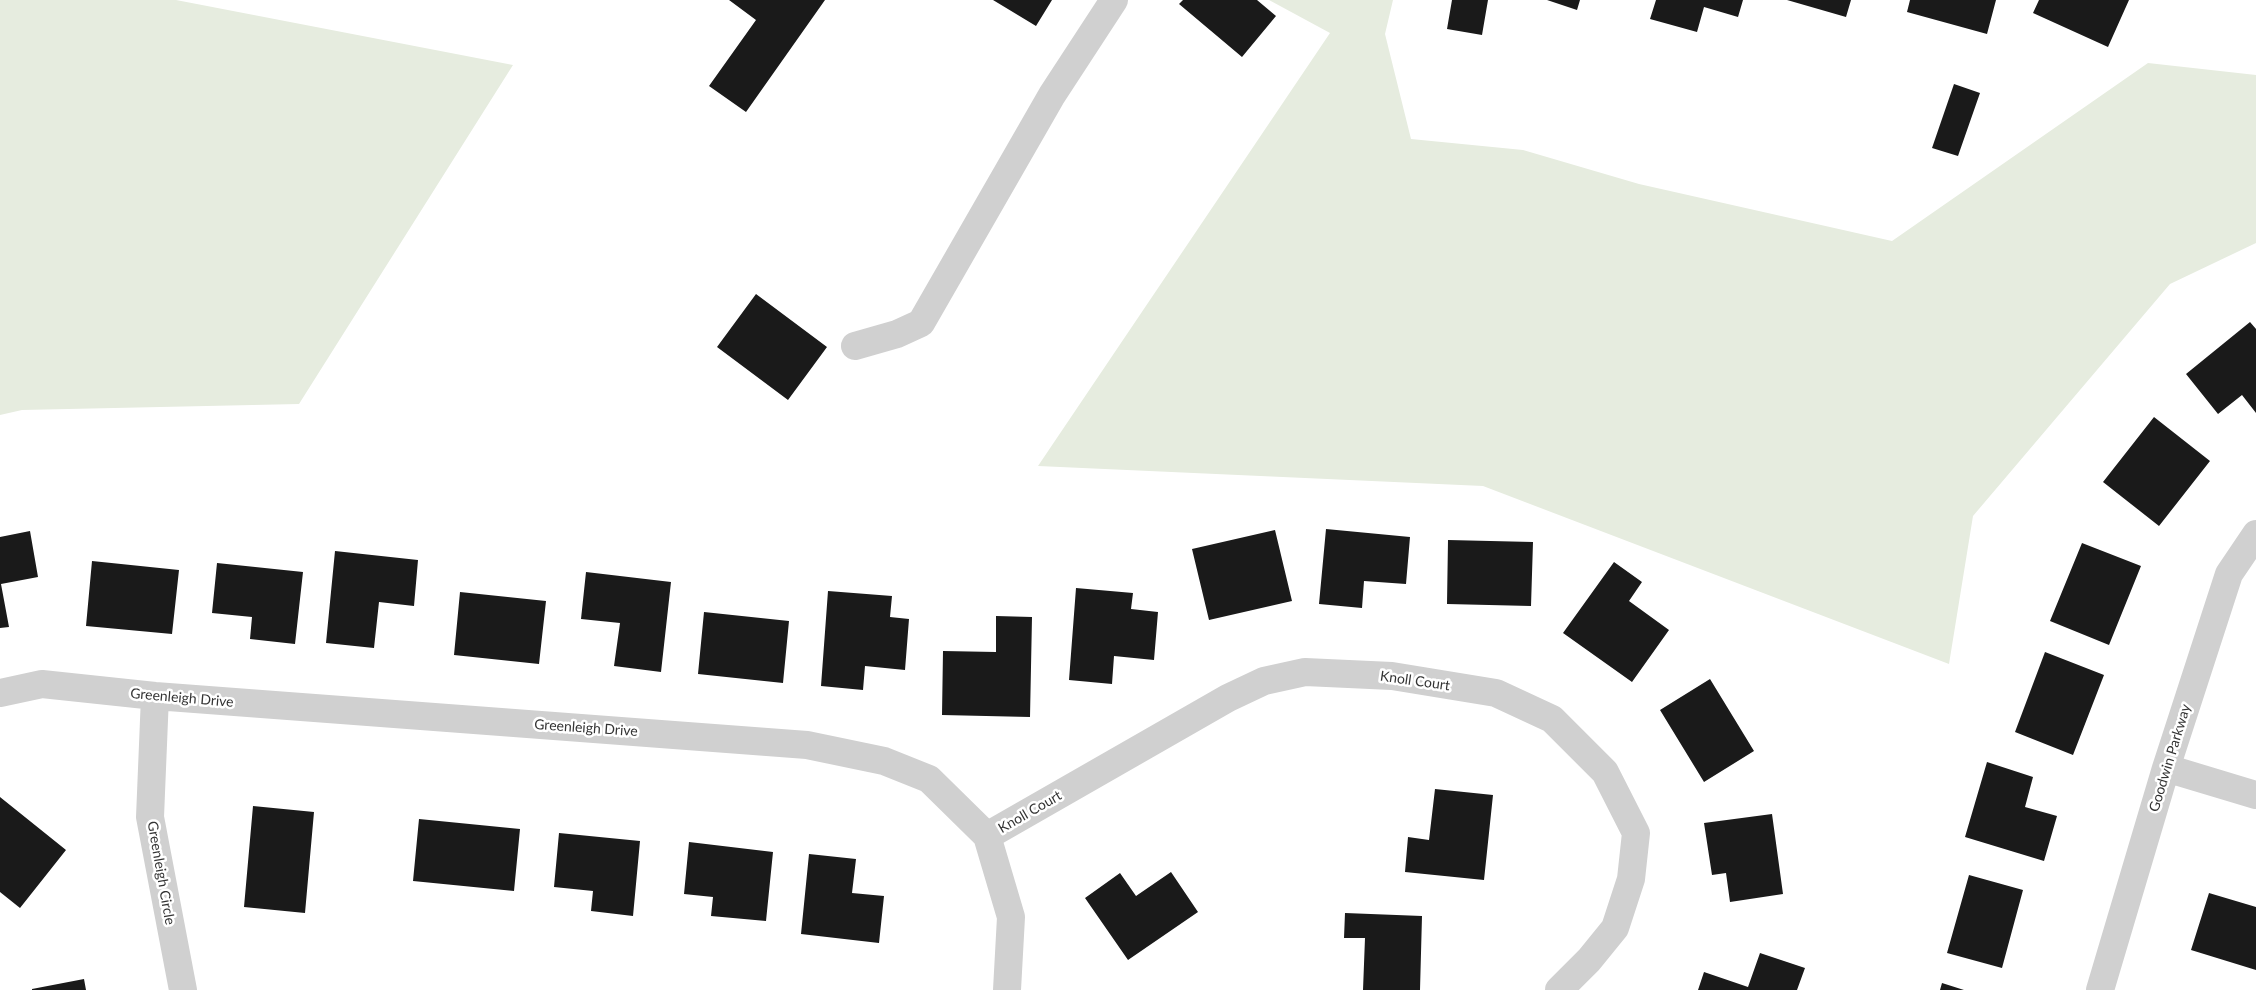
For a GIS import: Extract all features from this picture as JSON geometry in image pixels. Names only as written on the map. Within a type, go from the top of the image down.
[{"type":"street","points":[[855,346],[897,334],[921,323],[1052,95],[1114,0]]},
{"type":"street","name":"Goodwin Parkway","points":[[2100,990],[2166,768],[2229,574],[2256,534]]},
{"type":"street","name":"Knoll Court","points":[[988,836],[1228,698],[1264,681],[1305,672],[1392,676],[1496,693],[1552,719],[1606,772],[1636,833],[1631,879],[1616,928],[1589,960],[1559,990]]},
{"type":"street","name":"Greenleigh Drive","points":[[0,693],[42,684],[155,696],[807,745],[884,761],[929,779],[988,836]]},
{"type":"street","name":"Greenleigh Circle","points":[[155,696],[150,818],[183,990]]},
{"type":"street","points":[[2166,768],[2256,794]]},
{"type":"street","points":[[988,836],[1011,917],[1006,990]]},
{"type":"shaded area","points":[[0,0],[176,0],[513,65],[299,404],[22,410],[0,415]]},
{"type":"shaded area","points":[[1269,0],[1393,0],[1385,34],[1411,139],[1523,150],[1639,184],[1892,241],[2148,63],[2256,75],[2256,243],[2170,284],[1973,516],[1949,664],[1483,486],[1038,466],[1330,33]]},
{"type":"building","points":[[729,0],[825,0],[746,112],[709,86],[756,20]]},
{"type":"building","points":[[993,0],[1052,0],[1036,26]]},
{"type":"building","points":[[1183,0],[1257,0],[1276,16],[1242,57],[1179,4]]},
{"type":"building","points":[[1452,0],[1488,0],[1482,35],[1447,29]]},
{"type":"building","points":[[1547,0],[1580,0],[1577,10]]},
{"type":"building","points":[[1656,0],[1743,0],[1738,17],[1704,7],[1697,32],[1650,19]]},
{"type":"building","points":[[1787,0],[1851,0],[1846,17]]},
{"type":"building","points":[[1910,0],[1996,0],[1987,34],[1907,12]]},
{"type":"building","points":[[2039,0],[2129,0],[2108,47],[2033,13]]},
{"type":"building","points":[[1954,84],[1980,93],[1958,156],[1932,148]]},
{"type":"building","points":[[756,294],[827,347],[788,400],[717,347]]},
{"type":"building","points":[[2250,322],[2256,329],[2256,413],[2242,395],[2218,414],[2186,374]]},
{"type":"building","points":[[2154,417],[2210,461],[2159,526],[2103,482]]},
{"type":"building","points":[[1326,529],[1410,537],[1406,584],[1364,581],[1362,608],[1319,604]]},
{"type":"building","points":[[1275,530],[1292,601],[1209,620],[1192,549]]},
{"type":"building","points":[[30,531],[38,577],[1,584],[9,627],[0,628],[0,537]]},
{"type":"building","points":[[1448,540],[1533,542],[1531,606],[1447,604]]},
{"type":"building","points":[[2082,543],[2141,566],[2109,645],[2050,621]]},
{"type":"building","points":[[335,551],[418,560],[414,606],[379,602],[374,648],[326,643]]},
{"type":"building","points":[[92,561],[179,570],[172,634],[86,626]]},
{"type":"building","points":[[1614,562],[1642,582],[1629,601],[1669,630],[1632,682],[1563,633]]},
{"type":"building","points":[[217,563],[303,572],[295,644],[250,639],[252,617],[212,613]]},
{"type":"building","points":[[586,572],[671,582],[661,672],[614,666],[620,623],[581,619]]},
{"type":"building","points":[[1076,588],[1133,593],[1131,609],[1158,612],[1154,660],[1114,656],[1112,684],[1069,680]]},
{"type":"building","points":[[828,591],[892,596],[890,617],[909,619],[905,670],[865,666],[863,690],[821,686]]},
{"type":"building","points":[[460,592],[546,601],[539,664],[454,655]]},
{"type":"building","points":[[704,612],[789,621],[783,683],[698,674]]},
{"type":"building","points":[[996,616],[1032,617],[1030,717],[942,715],[943,651],[996,652]]},
{"type":"building","points":[[2045,652],[2104,675],[2073,755],[2015,732]]},
{"type":"building","points":[[1710,679],[1754,751],[1704,782],[1660,710]]},
{"type":"building","points":[[1987,762],[2033,777],[2025,807],[2057,816],[2044,861],[1965,837]]},
{"type":"building","points":[[1435,789],[1493,795],[1484,880],[1405,872],[1408,837],[1429,840]]},
{"type":"building","points":[[0,797],[66,850],[20,908],[0,892]]},
{"type":"building","points":[[253,806],[314,812],[305,913],[244,907]]},
{"type":"building","points":[[1772,814],[1783,894],[1730,902],[1726,873],[1712,875],[1704,823]]},
{"type":"building","points":[[419,819],[520,829],[514,891],[413,881]]},
{"type":"building","points":[[559,833],[640,841],[633,916],[591,911],[593,891],[554,887]]},
{"type":"building","points":[[689,842],[773,852],[766,921],[711,916],[713,897],[684,894]]},
{"type":"building","points":[[809,854],[856,859],[852,893],[884,896],[879,943],[801,934]]},
{"type":"building","points":[[1171,872],[1198,912],[1128,960],[1085,898],[1120,873],[1136,896]]},
{"type":"building","points":[[1969,875],[2023,890],[2002,968],[1947,953]]},
{"type":"building","points":[[2209,893],[2256,907],[2256,970],[2191,950]]},
{"type":"building","points":[[1345,913],[1422,916],[1420,990],[1363,990],[1365,938],[1344,938]]},
{"type":"building","points":[[1760,953],[1805,968],[1797,990],[1698,990],[1704,972],[1748,987]]},
{"type":"building","points":[[84,979],[86,990],[32,990],[32,989]]},
{"type":"building","points":[[1942,983],[1964,990],[1940,990]]}]
